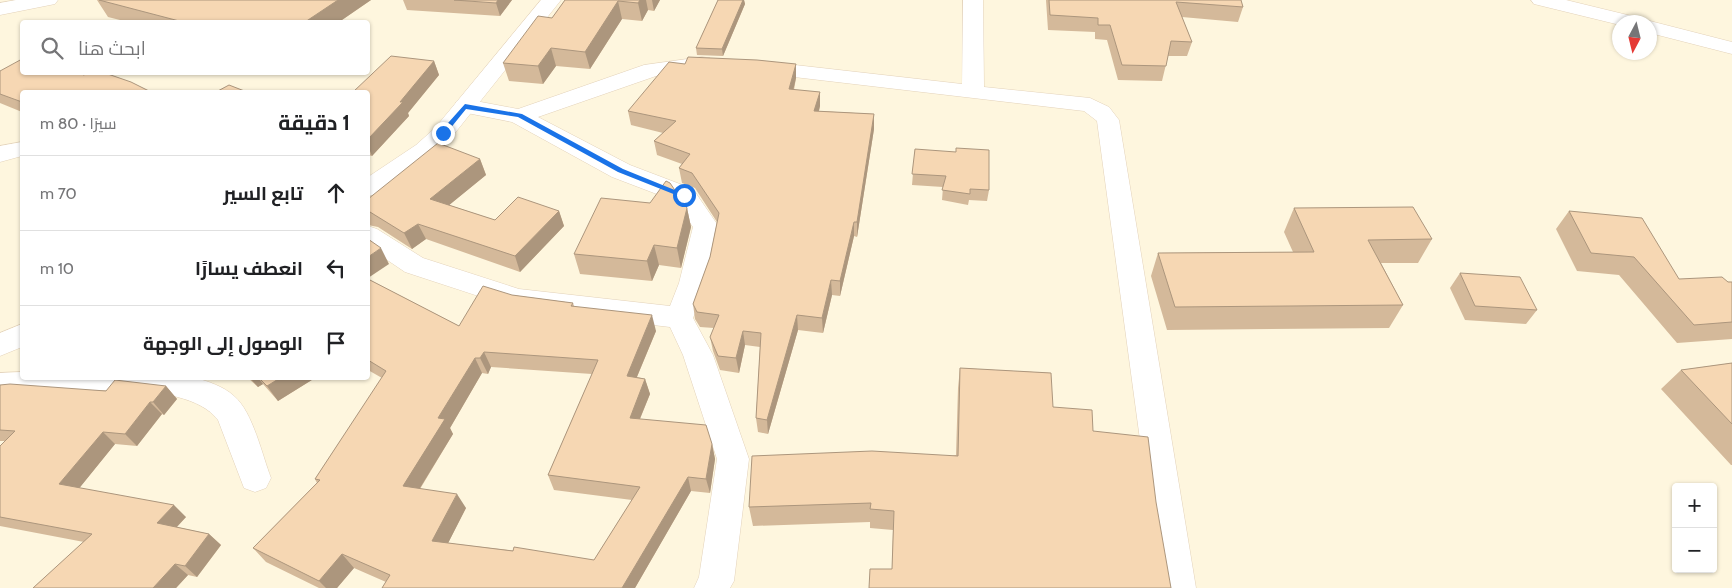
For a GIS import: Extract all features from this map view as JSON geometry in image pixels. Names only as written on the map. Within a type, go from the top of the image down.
[{"type":"street","points":[[0,9],[48,0]]},
{"type":"street","points":[[370,187],[424,150],[443,133],[551,0]]},
{"type":"street","points":[[973,0],[973,92]]},
{"type":"street","points":[[1541,0],[1612,17]]},
{"type":"street","points":[[1657,29],[1732,48]]},
{"type":"street","points":[[520,116],[652,70],[693,63],[731,65],[1090,106],[1101,112],[1108,120],[1178,588]]},
{"type":"street","points":[[465,106],[520,116],[620,171],[684,195],[706,227],[694,282],[679,318],[698,355],[733,459],[716,581],[712,588]]},
{"type":"street","points":[[0,154],[20,149]]},
{"type":"street","points":[[370,236],[414,265],[518,299],[679,318]]},
{"type":"street","points":[[0,345],[20,336]]},
{"type":"street","points":[[0,385],[93,380]]},
{"type":"street","points":[[144,380],[205,391],[224,405],[235,426],[255,478]]},
{"type":"building","points":[[99,0],[338,0],[308,20],[175,20]]},
{"type":"building","points":[[454,0],[498,0],[496,3]]},
{"type":"building","points":[[565,0],[640,0],[638,3],[618,1],[585,52],[551,48],[538,66],[503,63],[538,16],[552,18]]},
{"type":"building","points":[[718,0],[743,0],[722,49],[696,48]]},
{"type":"building","points":[[1049,0],[1241,0],[1243,7],[1176,2],[1192,42],[1171,41],[1166,66],[1122,65],[1110,25],[1098,25],[1098,18],[1050,15]]},
{"type":"building","points":[[391,56],[434,61],[400,102],[403,102],[370,137],[370,90],[355,90]]},
{"type":"building","points":[[688,57],[796,64],[789,89],[820,92],[814,111],[874,114],[857,222],[854,222],[840,281],[831,280],[822,318],[797,315],[767,420],[756,418],[761,333],[743,331],[736,358],[718,356],[710,337],[719,315],[697,312],[693,304],[710,257],[719,213],[692,173],[679,168],[690,154],[654,141],[676,121],[628,111],[669,62],[685,64]]},
{"type":"building","points":[[20,60],[20,75],[111,75],[147,90],[20,90],[20,101],[0,94],[0,71]]},
{"type":"building","points":[[229,85],[242,90],[220,90]]},
{"type":"building","points":[[438,143],[480,159],[430,199],[495,220],[518,197],[559,211],[515,256],[418,224],[404,233],[370,212],[370,197]]},
{"type":"building","points":[[956,148],[989,150],[989,190],[970,189],[970,194],[942,190],[946,176],[912,174],[915,149],[956,152]]},
{"type":"building","points":[[666,181],[670,183],[687,208],[677,248],[654,245],[647,261],[574,254],[601,198],[650,203]]},
{"type":"building","points":[[1413,207],[1432,239],[1368,240],[1403,305],[1175,307],[1158,253],[1314,252],[1294,208]]},
{"type":"building","points":[[1569,211],[1642,218],[1679,279],[1722,277],[1728,282],[1732,282],[1732,322],[1694,325],[1634,257],[1591,253]]},
{"type":"building","points":[[370,240],[381,248],[370,256]]},
{"type":"building","points":[[1460,273],[1520,277],[1537,310],[1475,306]]},
{"type":"building","points":[[370,280],[459,326],[483,286],[512,295],[573,303],[571,306],[652,315],[627,376],[645,379],[630,418],[706,425],[712,444],[706,479],[688,477],[622,588],[382,588],[390,575],[342,554],[319,581],[253,548],[320,480],[315,479],[386,371],[370,361]],"holes":[[[484,352],[598,360],[548,475],[640,487],[594,560],[514,547],[513,551],[432,541],[457,494],[403,486],[445,419],[438,418],[475,358],[480,358]]]},
{"type":"building","points":[[1732,363],[1732,424],[1681,370]]},
{"type":"building","points":[[960,368],[1051,373],[1053,407],[1092,410],[1093,431],[1148,437],[1156,502],[1171,588],[869,588],[870,569],[892,569],[894,511],[870,509],[871,503],[749,507],[752,456],[872,451],[958,456]]},
{"type":"building","points":[[115,380],[166,386],[153,402],[150,402],[125,434],[103,432],[59,484],[174,505],[157,523],[209,534],[185,566],[175,564],[153,588],[33,588],[92,534],[0,517],[0,446],[15,431],[0,430],[0,385],[10,384],[106,391]]},
{"type":"building","points":[[261,380],[277,380],[267,386]]},
{"type":"route","points":[[443,133],[465,106],[520,116],[620,171],[684,195]]}]
